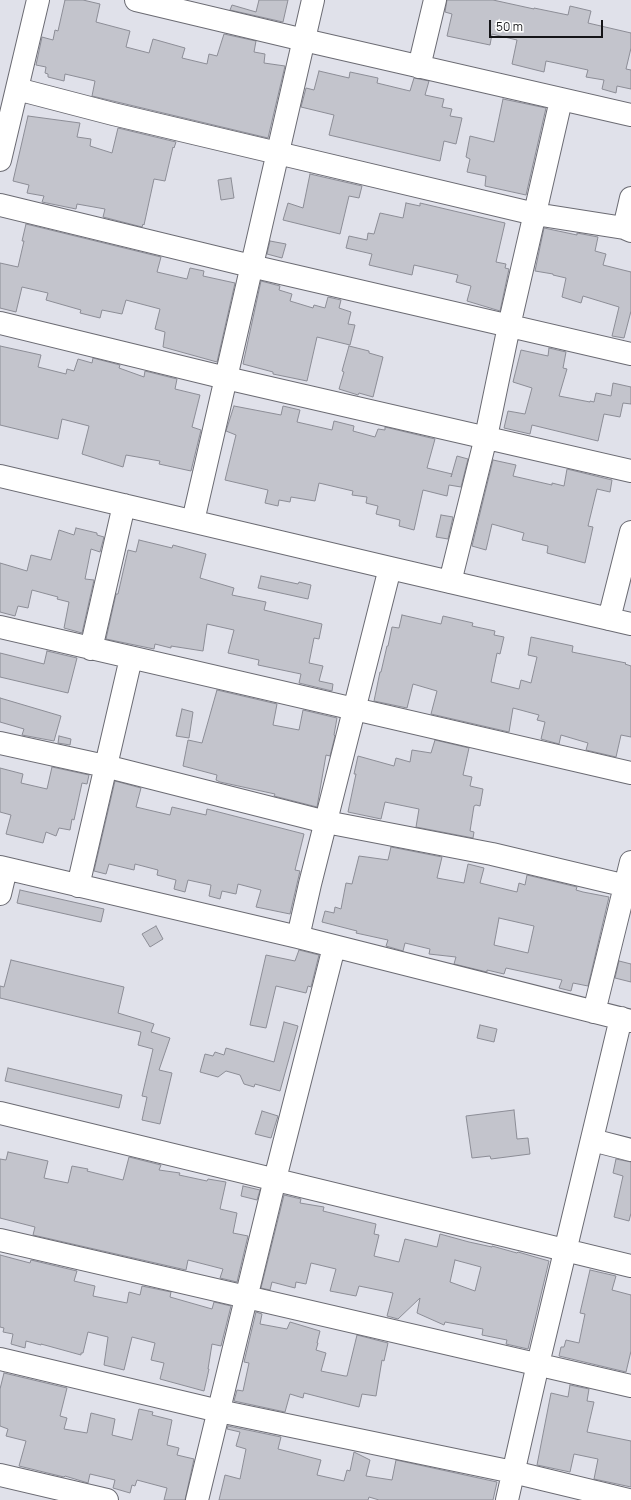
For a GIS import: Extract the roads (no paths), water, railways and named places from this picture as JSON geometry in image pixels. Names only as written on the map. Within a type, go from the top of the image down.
[{"type":"street","points":[[0,160],[38,0]]},
{"type":"street","points":[[136,0],[561,100],[631,115]]},
{"type":"street","points":[[193,521],[313,0]]},
{"type":"street","points":[[419,67],[435,0]]},
{"type":"street","points":[[17,89],[113,114],[535,214],[627,229],[631,198]]},
{"type":"street","points":[[450,582],[486,437],[509,326],[561,100]]},
{"type":"street","points":[[0,205],[251,266],[631,354]]},
{"type":"street","points":[[0,323],[226,378],[631,471]]},
{"type":"street","points":[[0,476],[631,624]]},
{"type":"street","points":[[91,649],[124,505]]},
{"type":"street","points":[[609,619],[631,532]]},
{"type":"street","points":[[298,938],[390,568]]},
{"type":"street","points":[[0,627],[631,773]]},
{"type":"street","points":[[78,886],[131,658]]},
{"type":"street","points":[[0,743],[105,766],[326,822],[492,854],[628,886]]},
{"type":"street","points":[[594,1012],[628,886],[631,862]]},
{"type":"street","points":[[0,894],[3,868],[298,938],[626,1019],[592,1140],[507,1500]]},
{"type":"street","points":[[197,1500],[220,1411],[246,1296],[334,947]]},
{"type":"street","points":[[0,1113],[631,1266]]},
{"type":"street","points":[[592,1140],[631,1150]]},
{"type":"street","points":[[0,1240],[631,1386]]},
{"type":"street","points":[[0,1359],[220,1411],[514,1472],[630,1500]]},
{"type":"street","points":[[0,1475],[107,1500]]}]
